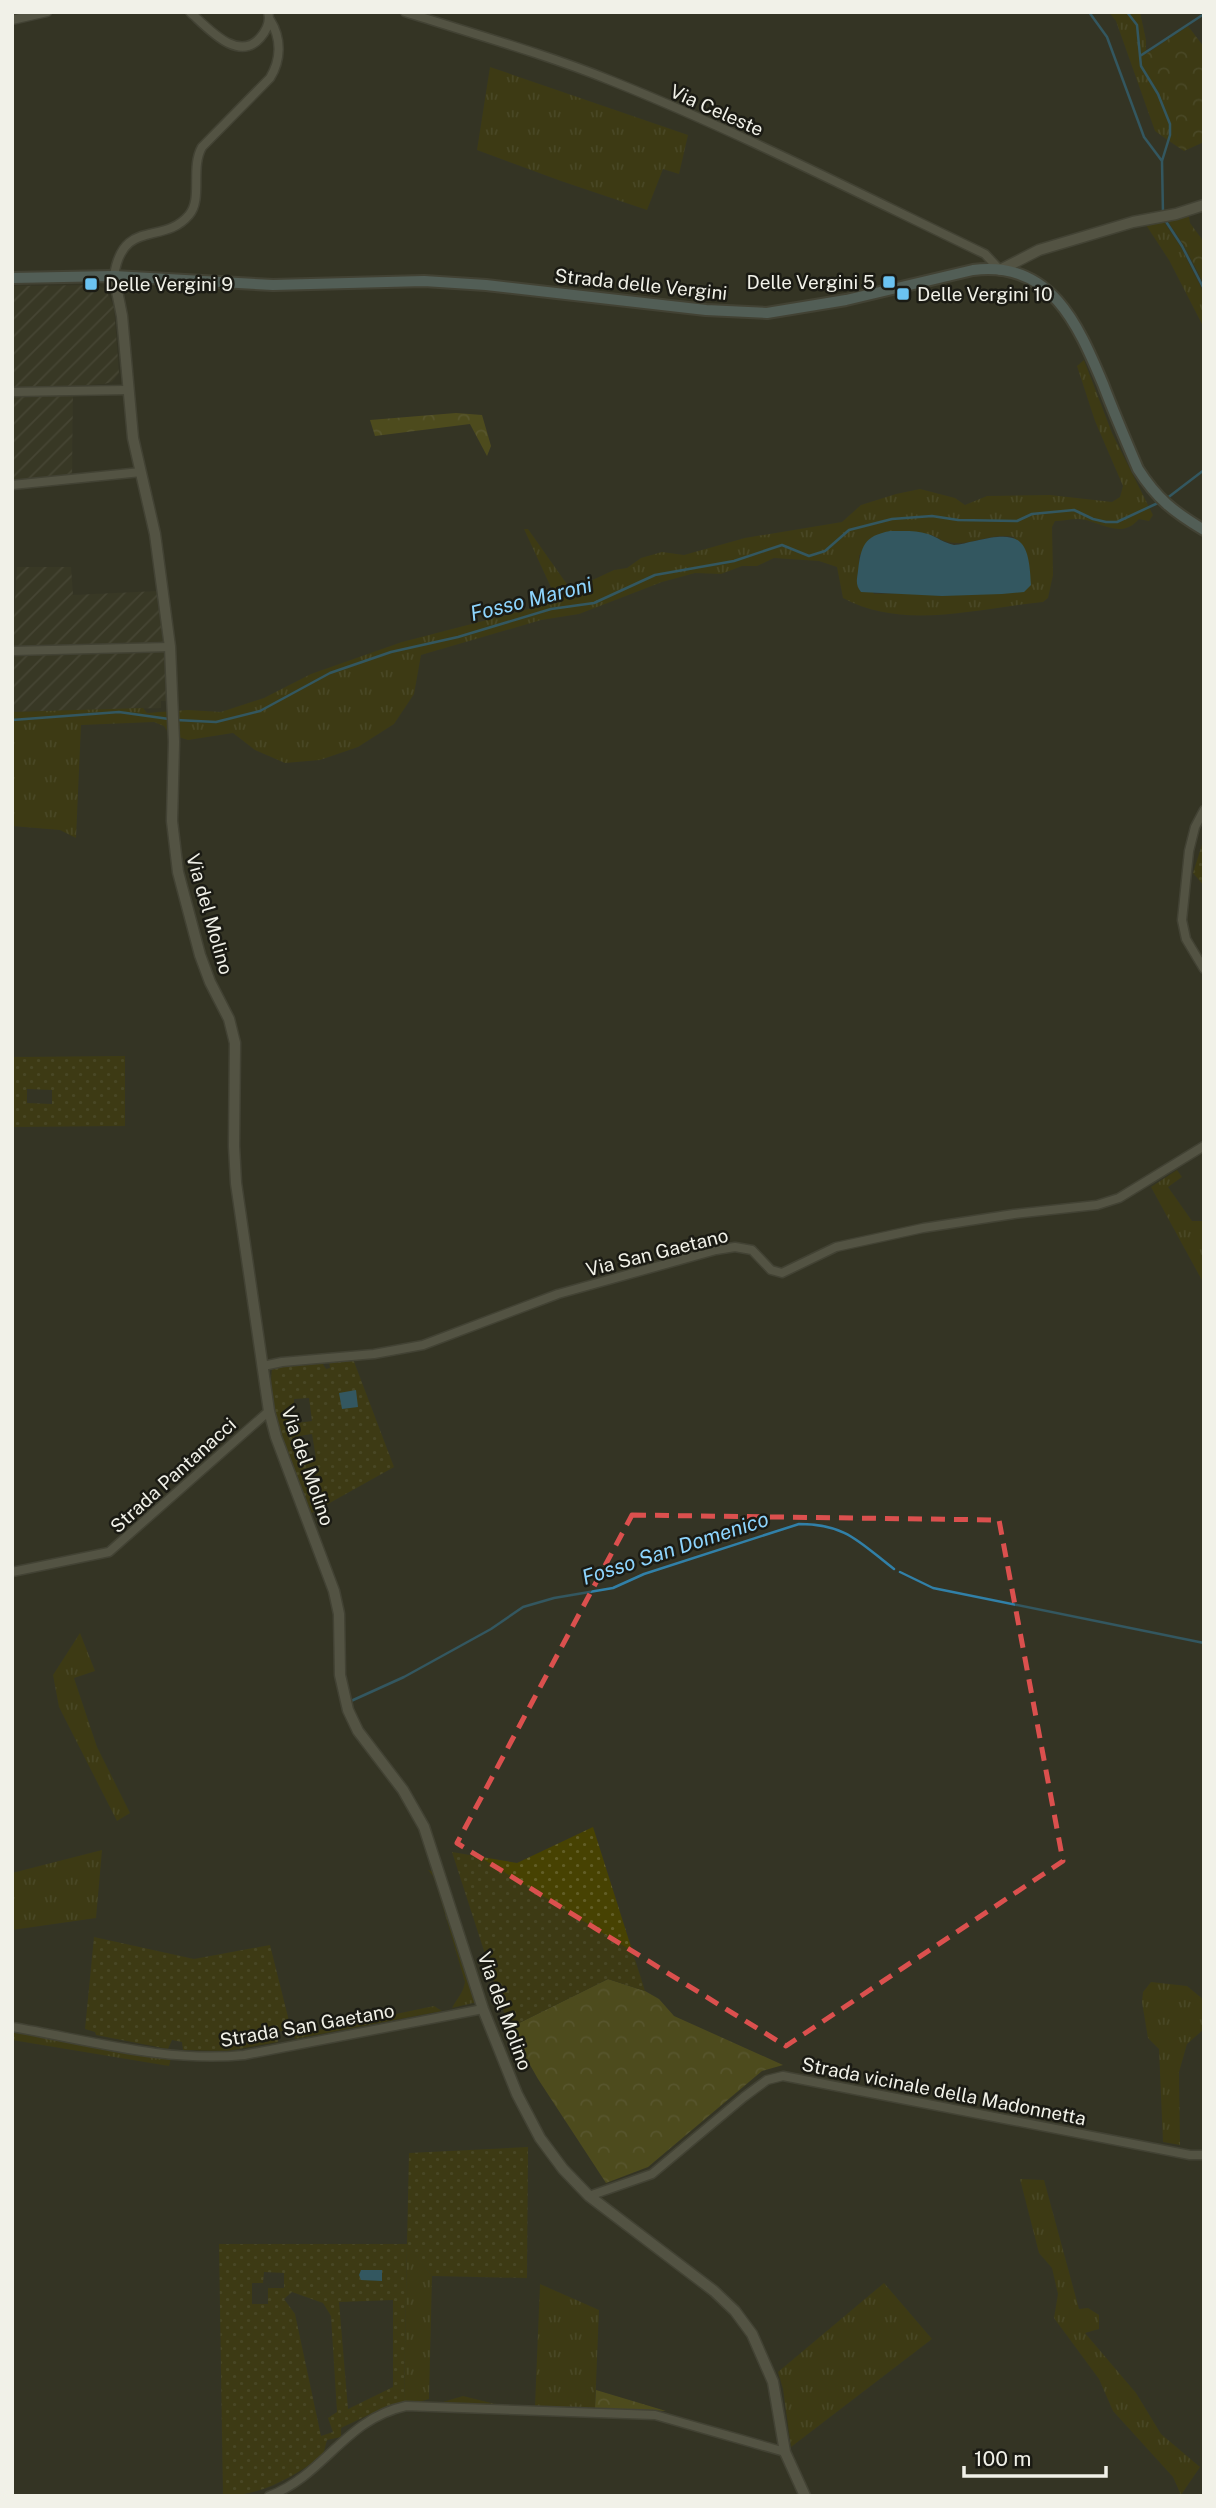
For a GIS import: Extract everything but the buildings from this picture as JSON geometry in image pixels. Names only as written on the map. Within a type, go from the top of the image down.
[{"type":"main road","name":"Strada delle Vergini","points":[[12,278],[114,276],[273,285],[455,282],[706,310],[767,313],[846,300],[973,270],[1013,272],[1043,287],[1067,309],[1084,338],[1138,469],[1151,489],[1167,506],[1204,530]]},
{"type":"street","points":[[12,20],[47,12]]},
{"type":"street","points":[[190,12],[230,44],[239,48],[249,47],[258,40],[269,16]]},
{"type":"street","name":"Via Celeste","points":[[405,12],[566,64],[654,98],[985,254],[1000,270]]},
{"type":"street","points":[[114,276],[119,257],[128,243],[135,238],[172,227],[192,213],[198,155],[202,147],[274,72],[279,42],[269,16]]},
{"type":"street","points":[[1000,270],[1039,250],[1204,205]]},
{"type":"street","name":"Via del Molino","points":[[114,276],[122,316],[133,438],[158,550],[170,647],[174,742],[172,821],[178,872],[200,955],[229,1019],[235,1043],[236,1183],[269,1411],[276,1437],[334,1591],[339,1614],[340,1675],[348,1710],[358,1731],[403,1790],[424,1828],[483,2009],[517,2094],[540,2138],[563,2169],[589,2196],[714,2291],[741,2319],[752,2334],[773,2382],[785,2452],[805,2496]]},
{"type":"street","points":[[12,392],[127,390]]},
{"type":"street","points":[[12,485],[141,472]]},
{"type":"street","points":[[12,651],[170,647]]},
{"type":"street","points":[[1204,810],[1195,827],[1189,851],[1182,920],[1186,939],[1204,969]]},
{"type":"street","name":"Via San Gaetano","points":[[263,1366],[373,1354],[423,1345],[558,1294],[716,1250],[734,1247],[752,1250],[771,1270],[782,1273],[829,1249],[923,1228],[1097,1205],[1119,1198],[1204,1146]]},
{"type":"street","name":"Strada Pantanacci","points":[[12,1573],[109,1552],[269,1411]]},
{"type":"street","name":"Strada San Gaetano","points":[[12,2026],[173,2055],[223,2057],[483,2009]]},
{"type":"street","name":"Strada vicinale della Madonnetta","points":[[589,2196],[652,2174],[767,2080],[783,2076],[1190,2155],[1204,2155]]},
{"type":"street","points":[[269,2496],[306,2476],[368,2420],[406,2406],[655,2416],[785,2452]]},
{"type":"highlighted area","points":[[632,1515],[999,1520],[1063,1861],[786,2046],[457,1843]]},
{"type":"shaded area","points":[[98,285],[106,290],[114,307],[119,373],[112,382],[73,386],[72,479],[12,485],[12,286]]},
{"type":"shaded area","points":[[17,567],[71,567],[73,595],[158,591],[168,701],[161,701],[161,708],[12,712],[12,651]]},
{"type":"green space","points":[[1109,12],[1140,12],[1146,54],[1171,99],[1179,124],[1177,139],[1172,143],[1155,131],[1116,21]]},
{"type":"green space","points":[[1188,26],[1204,47],[1204,142],[1184,151],[1172,143],[1177,139],[1176,116],[1146,54]]},
{"type":"green space","points":[[490,67],[688,135],[679,174],[663,169],[647,210],[477,150]]},
{"type":"green space","points":[[1188,211],[1190,223],[1204,242],[1204,284],[1169,223],[1171,215]]},
{"type":"green space","points":[[1164,222],[1180,246],[1204,293],[1204,328],[1169,260],[1146,225]]},
{"type":"green space","points":[[1084,360],[1112,433],[1153,515],[1149,521],[1139,519],[1132,525],[1117,529],[1086,520],[1055,521],[1052,527],[1053,575],[1048,598],[1043,602],[942,615],[891,613],[866,608],[843,598],[837,567],[819,561],[774,558],[757,566],[742,566],[721,574],[695,573],[662,582],[579,614],[541,620],[421,655],[414,694],[394,724],[358,747],[320,760],[285,763],[255,750],[233,733],[188,740],[169,734],[164,726],[154,722],[81,725],[76,838],[60,830],[12,826],[12,712],[143,708],[147,713],[188,710],[221,712],[264,698],[311,674],[402,642],[548,604],[555,596],[524,529],[528,529],[571,590],[614,570],[627,568],[641,558],[662,552],[684,555],[745,538],[842,522],[861,505],[920,489],[955,498],[965,505],[987,496],[1050,495],[1112,502],[1120,497],[1123,486],[1095,421],[1077,366]],"holes":[[[932,535],[943,541],[964,543],[993,537],[1015,537],[942,596],[914,593],[874,594],[859,567],[859,555]]]},
{"type":"green space","points":[[456,413],[482,415],[491,446],[487,456],[470,424],[375,436],[370,420]]},
{"type":"green space","points":[[1204,838],[1204,886],[1193,873]]},
{"type":"green space","points":[[125,1056],[125,1126],[12,1127],[12,1057]],"holes":[[[27,1089],[52,1090],[52,1104],[27,1103]]]},
{"type":"green space","points":[[1177,1170],[1182,1177],[1168,1187],[1192,1221],[1204,1223],[1204,1284],[1151,1187]]},
{"type":"green space","points":[[353,1359],[394,1467],[310,1514],[283,1443],[273,1405],[272,1368],[321,1361],[326,1369],[330,1368],[329,1360]],"holes":[[[309,1398],[312,1421],[290,1424],[288,1407],[294,1406],[294,1399]],[[312,1434],[316,1458],[302,1460],[299,1436]]]},
{"type":"green space","points":[[80,1633],[95,1671],[74,1678],[97,1747],[130,1813],[117,1821],[59,1707],[53,1675]]},
{"type":"green space","points":[[593,1827],[645,1991],[608,1979],[509,2028],[452,1852],[517,1863]]},
{"type":"green space","points":[[102,1850],[96,1918],[12,1930],[12,1873]]},
{"type":"green space","points":[[428,1870],[435,1872],[477,2002],[452,2008],[465,1982],[437,1887]]},
{"type":"green space","points":[[94,1937],[194,1959],[270,1945],[291,2029],[277,2032],[278,2042],[228,2051],[183,2050],[182,2042],[172,2040],[168,2049],[96,2035],[95,2032],[85,2029]]},
{"type":"green space","points":[[608,1979],[645,1991],[659,1999],[674,2016],[783,2065],[762,2071],[648,2167],[606,2183],[538,2079],[509,2028]]},
{"type":"green space","points":[[1151,1982],[1187,1986],[1204,2000],[1204,2029],[1187,2044],[1179,2072],[1180,2145],[1163,2142],[1159,2049],[1148,2038],[1142,2002],[1143,1992]]},
{"type":"green space","points":[[434,2006],[442,2011],[295,2039],[291,2025],[310,2032]]},
{"type":"green space","points":[[12,2031],[171,2058],[169,2066],[12,2040]]},
{"type":"green space","points":[[528,2147],[527,2278],[432,2276],[407,2245],[404,2402],[387,2406],[341,2428],[341,2437],[327,2440],[323,2455],[289,2478],[251,2493],[223,2496],[219,2244],[407,2244],[409,2153]],"holes":[[[264,2272],[284,2273],[284,2288],[268,2288],[268,2304],[252,2304],[252,2283],[263,2283]],[[292,2292],[323,2303],[331,2316],[337,2412],[328,2418],[333,2432],[321,2436],[295,2314],[284,2299]],[[393,2300],[393,2387],[348,2409],[339,2302]]]},
{"type":"green space","points":[[1020,2179],[1044,2180],[1079,2309],[1088,2308],[1099,2315],[1099,2329],[1085,2333],[1136,2393],[1161,2434],[1200,2467],[1181,2495],[1173,2477],[1113,2411],[1099,2379],[1054,2318],[1058,2294],[1052,2268],[1039,2253]]},
{"type":"green space","points":[[407,2244],[432,2276],[429,2399],[419,2402],[404,2402]]},
{"type":"green space","points":[[884,2283],[932,2339],[791,2447],[778,2372]]},
{"type":"green space","points":[[540,2284],[599,2310],[595,2408],[535,2406]]},
{"type":"green space","points":[[596,2390],[666,2411],[595,2408]]},
{"type":"green space","points":[[463,2396],[511,2408],[433,2405]]},
{"type":"water","points":[[890,531],[923,533],[954,545],[991,538],[1012,538],[1025,548],[1031,585],[1024,592],[1002,594],[942,596],[861,592],[857,579],[865,544],[874,536]]},
{"type":"water","points":[[356,1390],[358,1407],[342,1409],[339,1393]]},
{"type":"water","points":[[361,2270],[382,2270],[382,2281],[361,2280]]},
{"type":"waterway","points":[[1089,12],[1107,37],[1144,137],[1162,161]]},
{"type":"waterway","points":[[1127,12],[1137,25],[1141,66],[1158,94],[1170,124],[1170,135],[1162,161],[1163,214]]},
{"type":"waterway","points":[[1140,56],[1204,14]]},
{"type":"waterway","points":[[1165,220],[1204,289]]},
{"type":"waterway","name":"Fosso Maroni","points":[[1166,499],[1204,470]]},
{"type":"waterway","name":"Fosso Maroni","points":[[176,720],[216,722],[260,711],[330,673],[391,652],[458,637],[551,609],[594,603],[655,575],[734,561],[782,545],[809,556],[825,551],[849,530],[892,519],[932,516],[958,520],[1017,521],[1032,514],[1074,510],[1093,519],[1117,522],[1160,502]]},
{"type":"waterway","name":"Fosso Maroni","points":[[12,720],[119,712],[169,719]]},
{"type":"waterway","name":"Fosso San Domenico","points":[[351,1701],[404,1677],[491,1629],[523,1607],[554,1598],[613,1588],[644,1574],[799,1524],[829,1527],[851,1536],[894,1569]]},
{"type":"waterway","name":"Fosso San Domenico","points":[[900,1572],[933,1588],[1204,1643]]},
{"type":"place","name":"Delle Vergini 5","points":[[889,282]]},
{"type":"place","name":"Delle Vergini 9","points":[[91,284]]},
{"type":"place","name":"Delle Vergini 10","points":[[903,294]]}]
